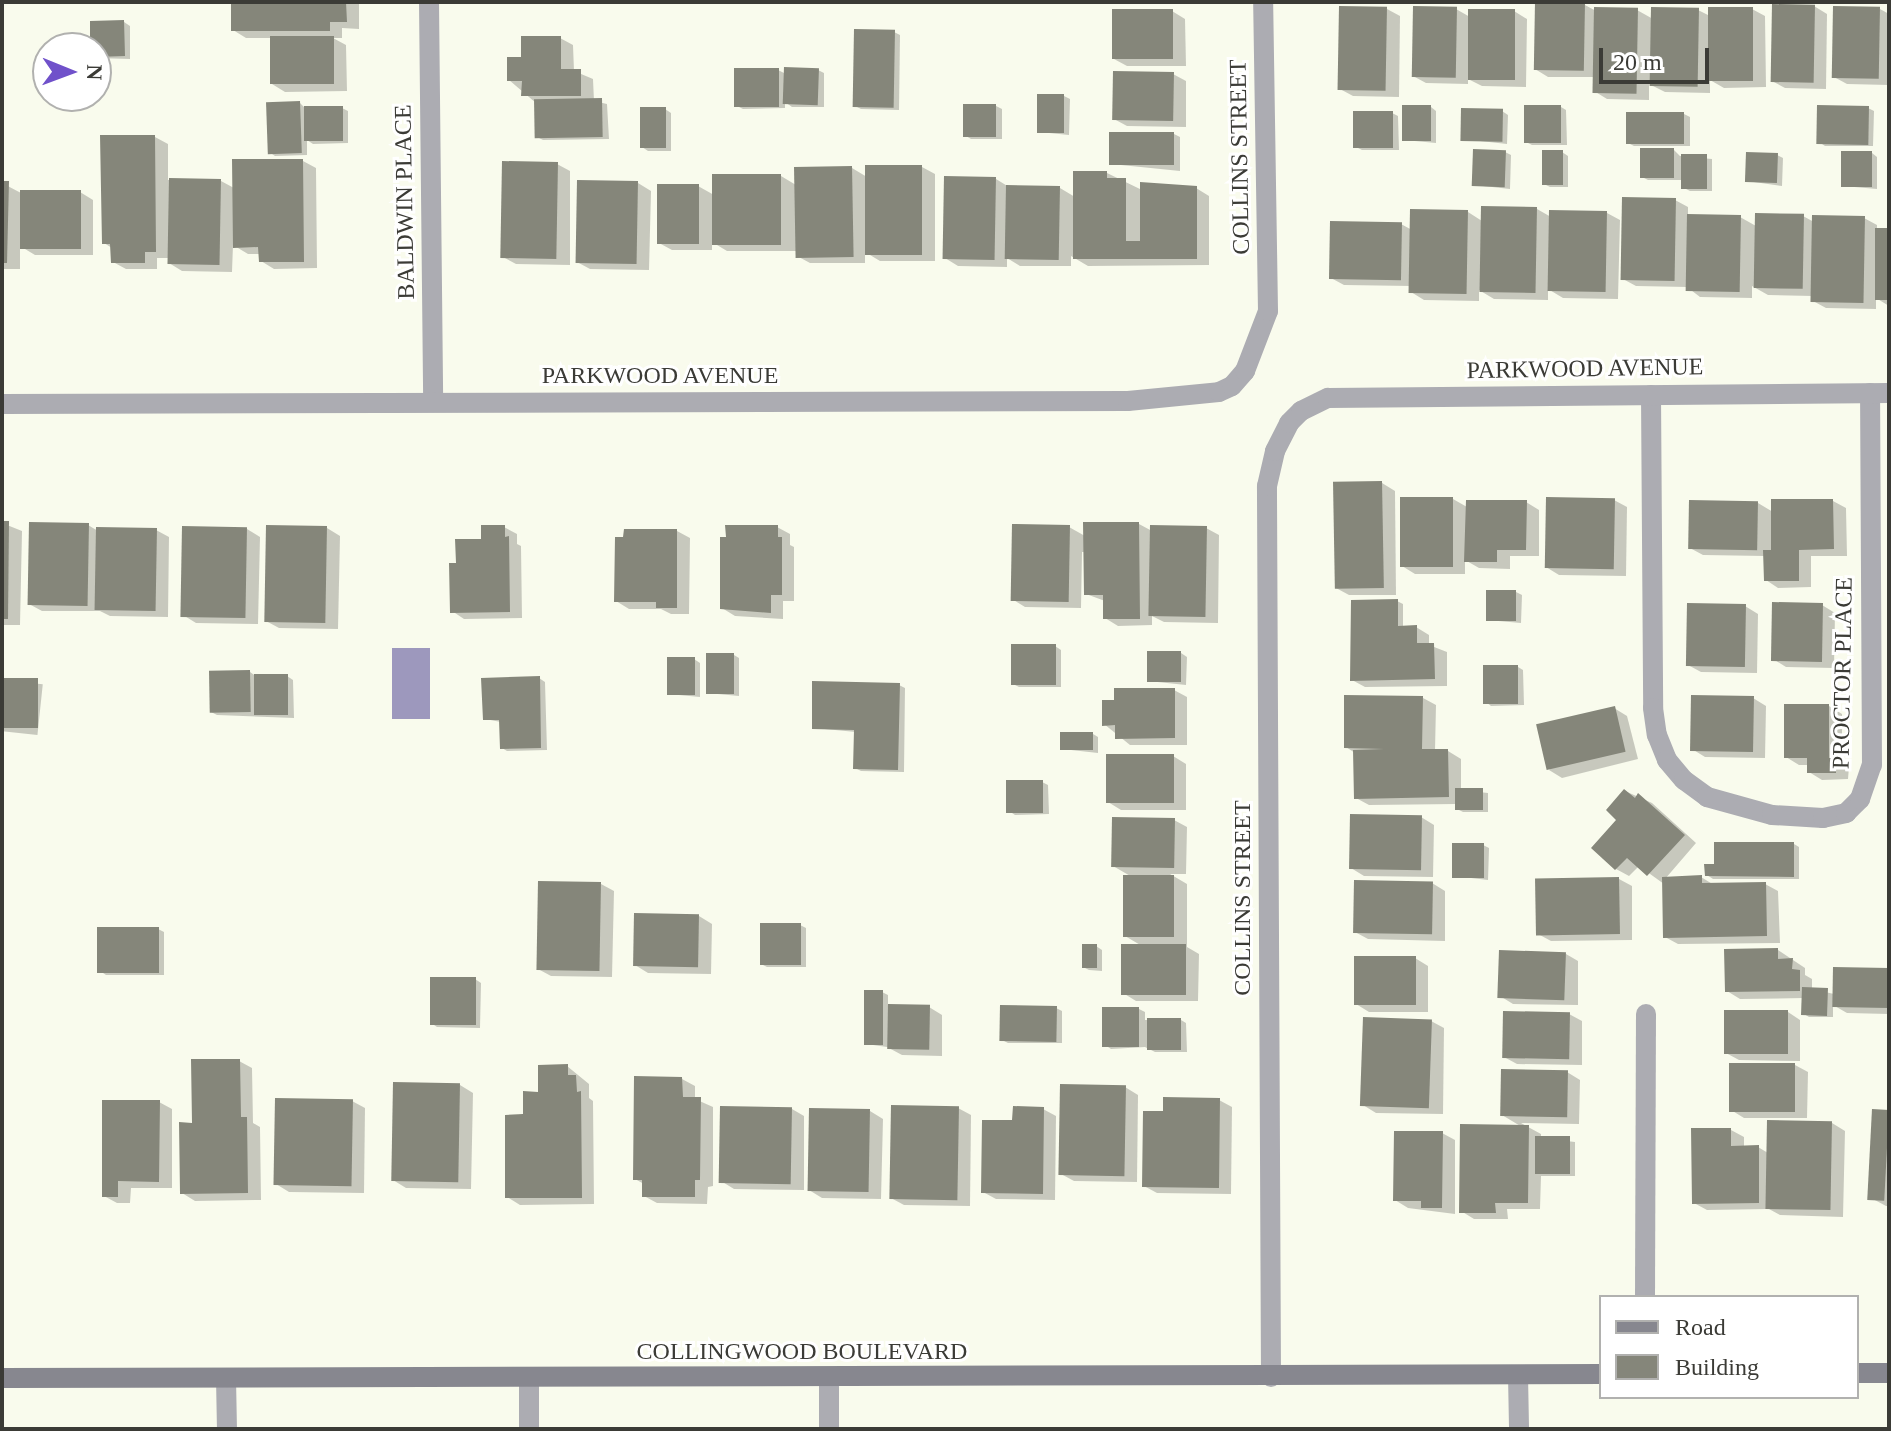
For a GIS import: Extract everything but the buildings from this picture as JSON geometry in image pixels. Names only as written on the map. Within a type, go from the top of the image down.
[{"type":"main road","points":[[1859,1373],[1889,1373]]},
{"type":"main road","name":"COLLINGWOOD BOULEVARD","points":[[2,1378],[1599,1374]]},
{"type":"street","name":"BALDWIN PLACE","points":[[429,2],[433,402]]},
{"type":"street","name":"COLLINS STREET","points":[[1263,2],[1268,311]]},
{"type":"street","name":"PARKWOOD AVENUE","points":[[2,404],[1128,401],[1219,392],[1232,386],[1245,371],[1268,311]]},
{"type":"street","name":"PARKWOOD AVENUE","points":[[1289,423],[1301,411],[1328,398],[1879,393]]},
{"type":"street","name":"PROCTOR PLACE","points":[[1651,395],[1653,708],[1662,748],[1684,780],[1707,797],[1772,815],[1823,818],[1846,813],[1860,799],[1872,765],[1879,393]]},
{"type":"street","name":"COLLINS STREET","points":[[1271,1377],[1267,486],[1275,451],[1289,423]]},
{"type":"street","points":[[1645,1295],[1646,1014]]},
{"type":"street","points":[[1518,1375],[1519,1429]]},
{"type":"street","points":[[226,1378],[227,1429]]},
{"type":"street","points":[[529,1378],[529,1429]]},
{"type":"street","points":[[829,1378],[829,1429]]},
{"type":"shaded area","points":[[392,648],[430,648],[430,719],[392,719]]}]
